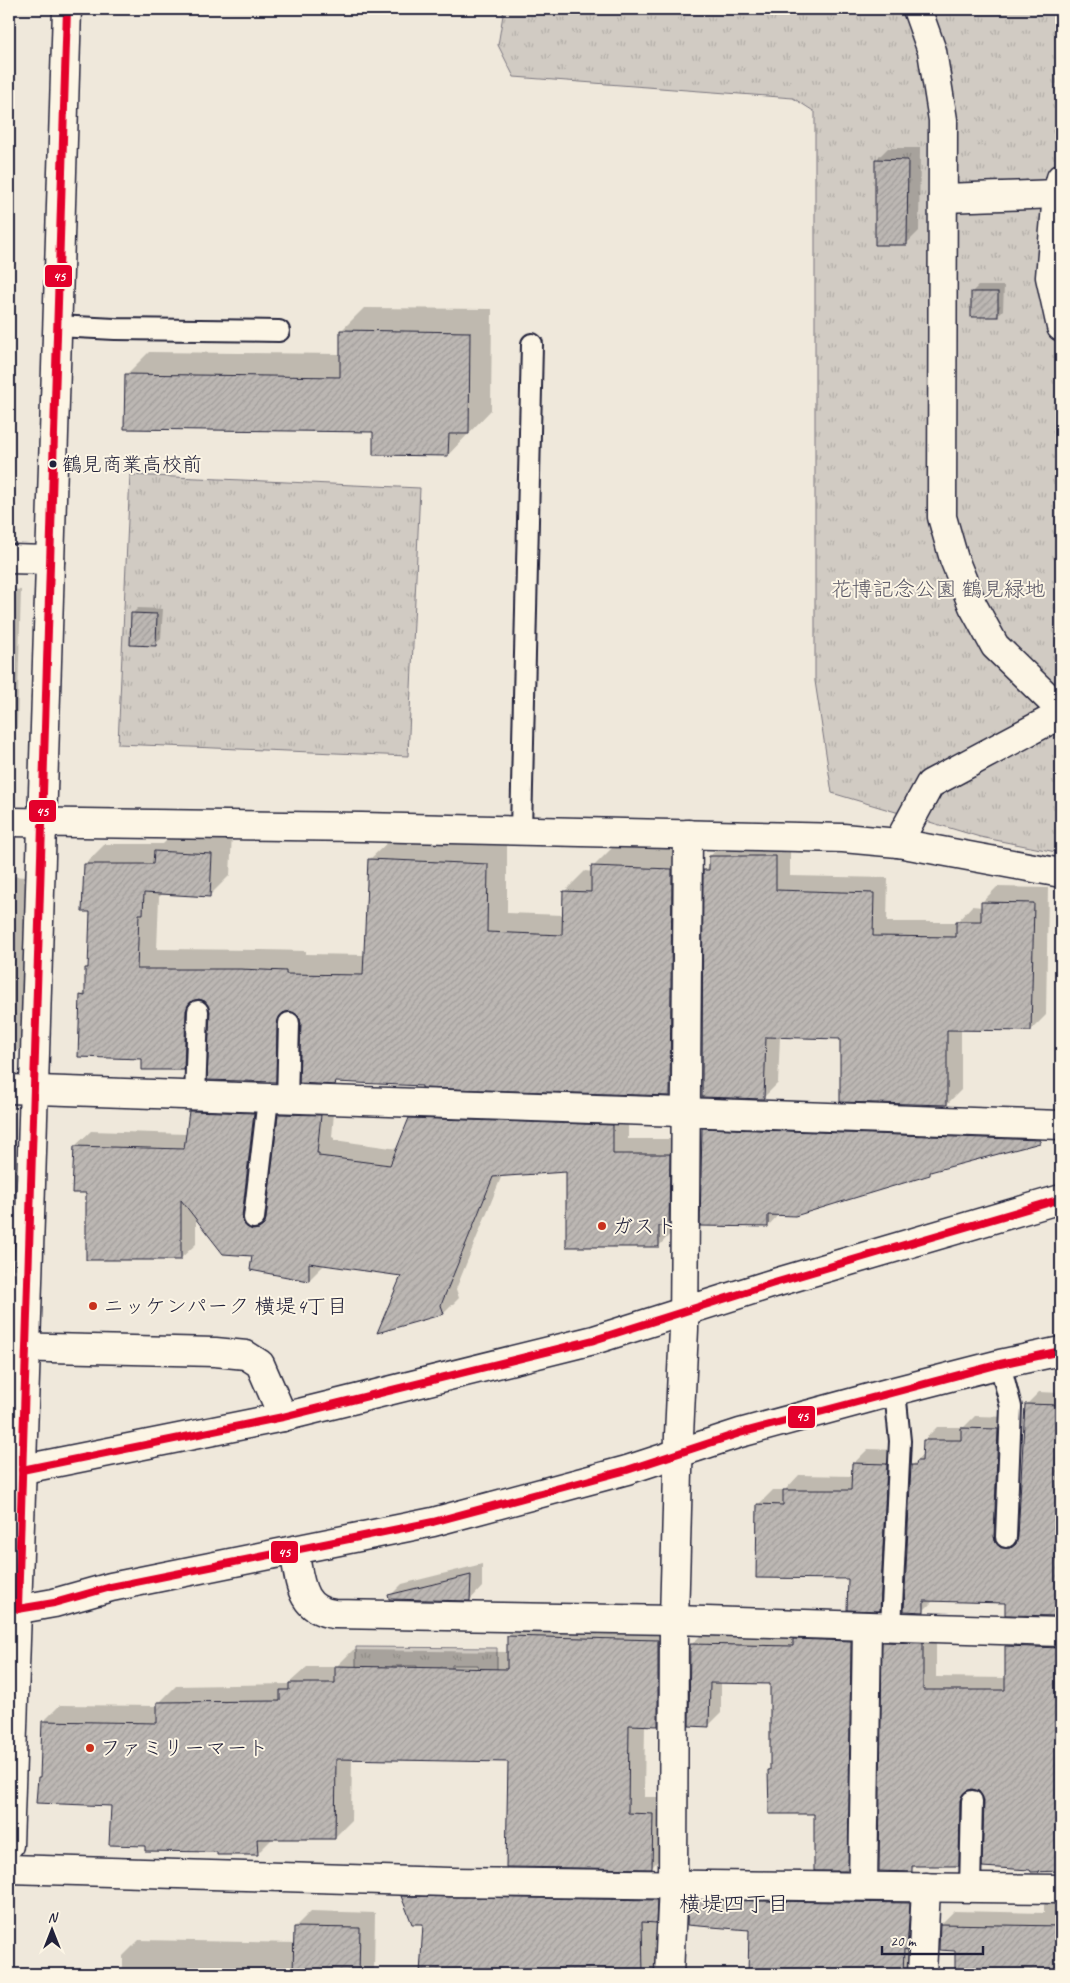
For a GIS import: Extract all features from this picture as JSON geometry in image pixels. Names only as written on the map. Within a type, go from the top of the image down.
[{"type":"street","points":[[9,1845],[21,1090],[42,823],[67,9]]},
{"type":"street","points":[[917,9],[932,51],[943,120],[942,517],[954,559],[973,606],[996,646],[1061,710]]},
{"type":"street","points":[[943,198],[1059,186],[1050,276],[1061,327]]},
{"type":"street","points":[[9,559],[50,560]]},
{"type":"street","points":[[898,843],[930,784],[1061,714]]},
{"type":"street","points":[[9,822],[843,838],[898,843],[1061,873]]},
{"type":"street","points":[[669,1974],[673,1884],[674,1620],[684,1312],[688,834]]},
{"type":"street","points":[[21,1090],[1061,1125]]},
{"type":"street","points":[[15,1471],[283,1417],[594,1340],[771,1284],[1061,1199]]},
{"type":"street","points":[[18,1347],[230,1352],[246,1355],[260,1364],[283,1417]]},
{"type":"street","points":[[13,1610],[54,1603],[111,1587],[433,1522],[679,1454],[740,1433],[1000,1364],[1061,1351]]},
{"type":"street","points":[[294,1551],[306,1598],[317,1609],[325,1613],[382,1616],[674,1620],[1061,1632]]},
{"type":"street","points":[[863,1886],[879,1627]]},
{"type":"street","points":[[9,1869],[449,1882],[1061,1889]]},
{"type":"street","points":[[922,1974],[926,1887]]},
{"type":"lane","points":[[57,326],[115,329],[279,331]]},
{"type":"lane","points":[[521,831],[532,344]]},
{"type":"lane","points":[[195,1096],[198,1010]]},
{"type":"lane","points":[[254,1218],[278,1100],[289,1023]]},
{"type":"lane","points":[[1000,1364],[1011,1407],[1006,1537]]},
{"type":"lane","points":[[879,1627],[900,1441],[895,1391]]},
{"type":"lane","points":[[970,1888],[972,1801]]},
{"type":"green space","name":"花博記念公園 鶴見緑地","points":[[504,9],[1061,9],[1061,853],[980,837],[832,793],[815,681],[815,112],[793,98],[514,77],[498,45]]},
{"type":"green space","points":[[130,475],[420,488],[408,756],[118,744]]},
{"type":"green space","points":[[356,1647],[497,1648],[497,1676],[479,1676],[478,1665],[452,1665],[452,1676],[417,1676],[417,1666],[392,1666],[392,1675],[356,1675]]},
{"type":"building","points":[[875,159],[908,160],[907,245],[875,245]]},
{"type":"building","points":[[971,292],[998,292],[998,317],[971,317]]},
{"type":"building","points":[[340,330],[470,332],[469,434],[449,434],[448,456],[373,455],[373,432],[124,429],[125,374],[340,377]]},
{"type":"building","points":[[131,613],[157,614],[156,646],[130,645]]},
{"type":"building","points":[[154,851],[212,854],[210,897],[144,893],[143,914],[139,914],[137,969],[240,969],[286,971],[286,974],[363,975],[368,859],[488,864],[487,932],[562,935],[563,891],[591,892],[591,866],[672,869],[670,1096],[422,1088],[422,1086],[336,1082],[335,1085],[299,1083],[301,1023],[299,1017],[290,1011],[283,1013],[277,1022],[276,1082],[207,1080],[210,1011],[205,1001],[199,999],[192,1001],[186,1010],[184,1070],[142,1070],[142,1059],[78,1057],[80,995],[85,996],[85,968],[88,968],[90,912],[82,912],[84,864],[153,864]]},
{"type":"building","points":[[709,856],[776,856],[776,890],[874,893],[873,936],[956,937],[956,921],[981,921],[981,902],[1034,903],[1031,1031],[947,1030],[947,1105],[840,1102],[840,1039],[766,1037],[764,1099],[702,1097],[703,870],[709,870]]},
{"type":"building","points":[[189,1111],[254,1113],[242,1217],[243,1223],[252,1230],[259,1229],[264,1225],[266,1219],[278,1114],[321,1115],[317,1153],[319,1153],[319,1156],[390,1165],[409,1118],[613,1125],[613,1154],[670,1154],[669,1226],[659,1226],[659,1247],[566,1247],[566,1172],[493,1177],[441,1305],[444,1314],[377,1333],[401,1276],[309,1263],[309,1281],[250,1270],[252,1256],[223,1254],[181,1200],[181,1260],[86,1260],[86,1193],[72,1193],[74,1146],[184,1149]]},
{"type":"building","points":[[702,1128],[1040,1140],[1040,1143],[930,1172],[930,1175],[795,1216],[768,1215],[768,1227],[700,1226]]},
{"type":"building","points":[[1025,1404],[1061,1405],[1061,1616],[1005,1615],[1005,1603],[924,1601],[924,1612],[904,1611],[911,1465],[916,1465],[917,1461],[922,1461],[923,1440],[961,1440],[961,1428],[998,1429],[994,1537],[1000,1547],[1011,1548],[1016,1544],[1018,1537]]},
{"type":"building","points":[[852,1463],[887,1464],[880,1611],[847,1610],[848,1579],[756,1578],[757,1504],[783,1505],[783,1490],[851,1490]]},
{"type":"building","points":[[471,1575],[470,1601],[389,1599],[388,1595]]},
{"type":"building","points":[[507,1636],[658,1640],[658,1726],[629,1725],[628,1813],[653,1814],[652,1869],[506,1867],[508,1762],[336,1759],[335,1839],[257,1839],[258,1855],[217,1855],[217,1852],[145,1851],[145,1846],[109,1845],[111,1806],[36,1803],[38,1777],[40,1777],[42,1721],[157,1723],[157,1702],[280,1701],[280,1690],[289,1690],[289,1683],[335,1683],[335,1666],[507,1669]]},
{"type":"building","points":[[793,1639],[851,1641],[848,1871],[814,1871],[814,1814],[769,1814],[770,1684],[710,1683],[709,1727],[689,1726],[690,1644],[793,1646]]},
{"type":"building","points":[[882,1642],[923,1643],[923,1690],[1005,1690],[1005,1646],[1061,1648],[1061,1871],[1031,1872],[1030,1870],[982,1867],[984,1801],[979,1791],[972,1789],[966,1791],[960,1800],[959,1866],[912,1866],[912,1872],[879,1871]]},
{"type":"building","points":[[401,1896],[657,1900],[656,1923],[642,1922],[643,1974],[420,1974],[423,1924],[412,1924]]},
{"type":"building","points":[[688,1900],[910,1903],[907,1950],[904,1949],[903,1974],[748,1974],[749,1930],[687,1925]]},
{"type":"building","points":[[940,1924],[1061,1926],[1061,1974],[955,1974],[955,1951],[939,1950]]},
{"type":"building","points":[[294,1927],[360,1928],[359,1974],[293,1974]]},
{"type":"transit line","name":"45","points":[[67,9],[18,1609],[54,1603],[111,1587],[433,1522],[627,1470],[740,1433],[1000,1364],[1061,1351]]},
{"type":"transit line","name":"45","points":[[22,1470],[283,1417],[594,1340],[771,1284],[1061,1199]]},
{"type":"place","name":"鶴見商業高校前","points":[[53,464]]},
{"type":"place","name":"ガスト","points":[[602,1226]]},
{"type":"place","name":"ニッケンパーク 横堤4丁目","points":[[93,1306]]},
{"type":"place","name":"ファミリーマート","points":[[90,1748]]},
{"type":"district","name":"横堤四丁目","points":[[734,1903]]}]
